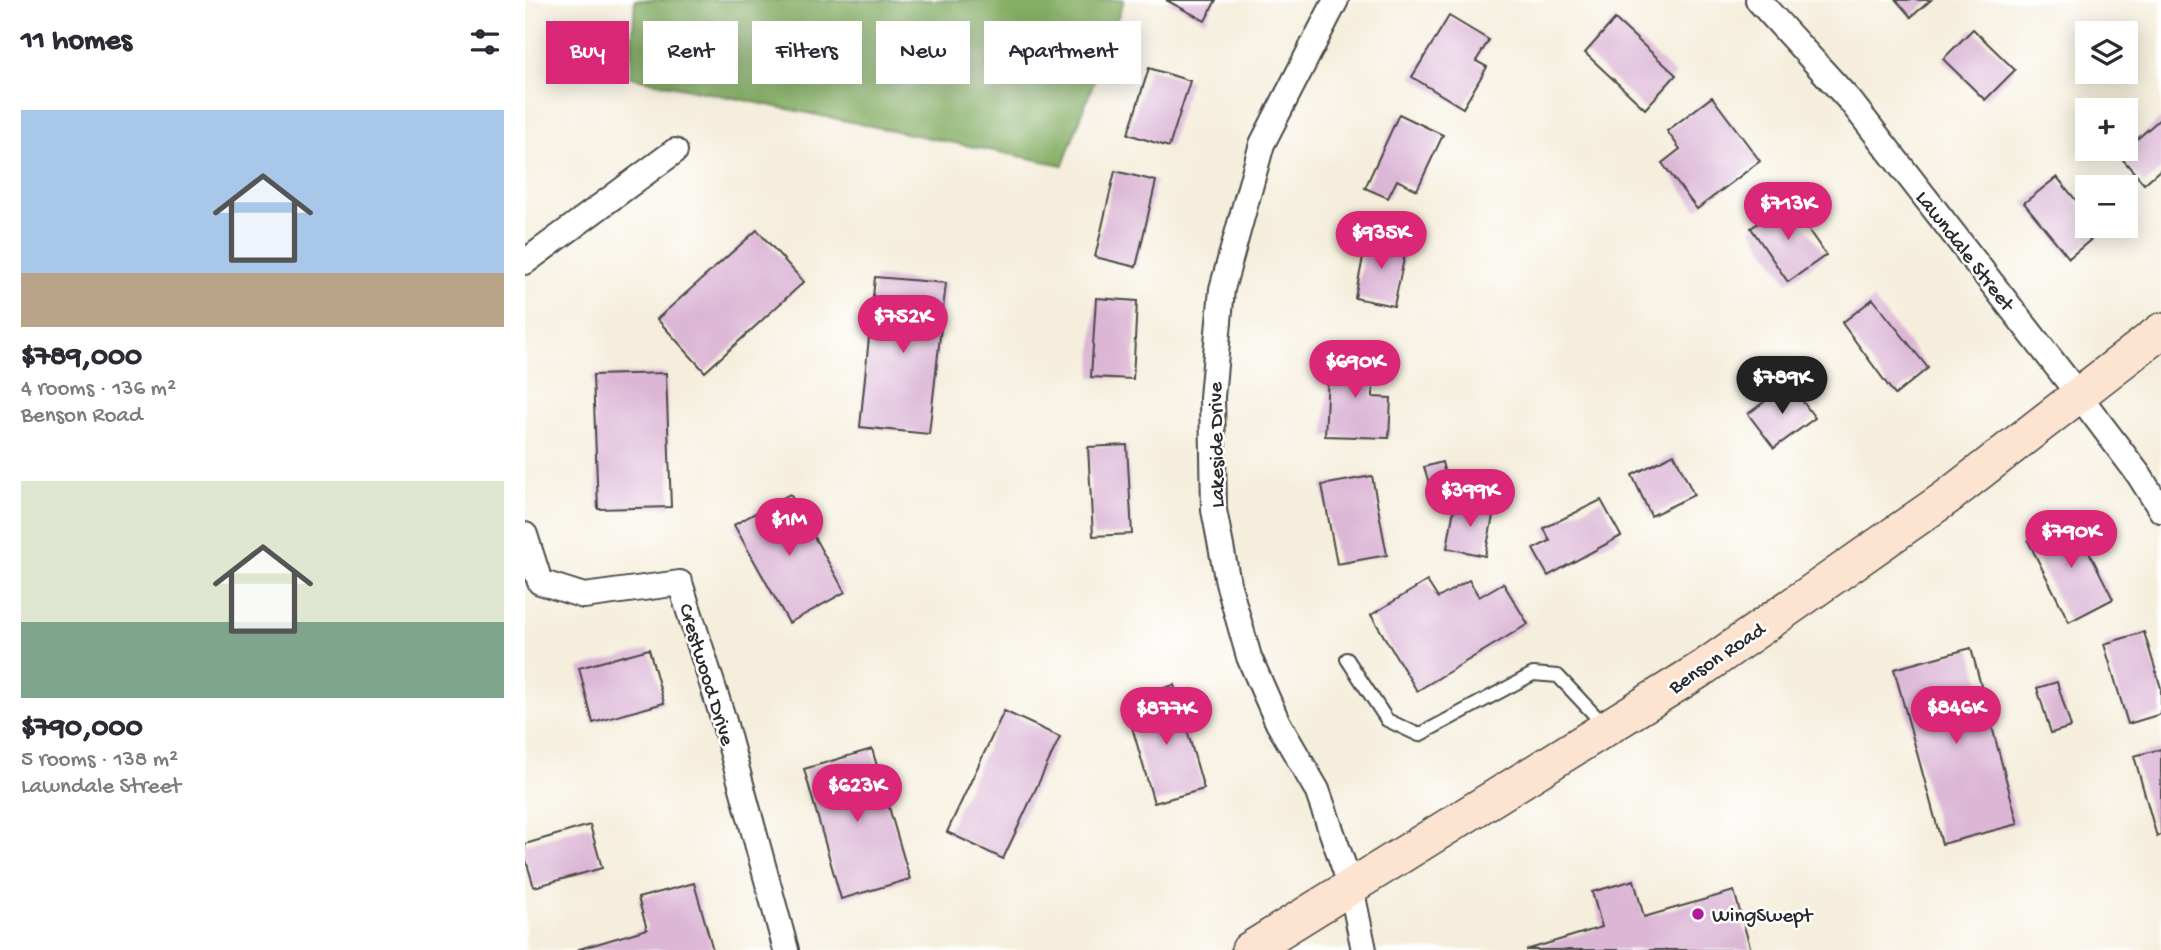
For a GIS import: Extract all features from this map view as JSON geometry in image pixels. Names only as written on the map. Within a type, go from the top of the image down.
[{"type":"main road","name":"Benson Road","points":[[1249,950],[1703,668],[1946,498],[2161,331]]},
{"type":"street","name":"Lakeside Drive","points":[[1336,0],[1262,145],[1222,289],[1212,409],[1214,510],[1228,583],[1249,657],[1278,723],[1317,790],[1351,887],[1364,950]]},
{"type":"street","name":"Lawndale Street","points":[[1758,0],[1851,102],[2078,394],[2139,475],[2161,510]]},
{"type":"street","points":[[525,262],[675,151]]},
{"type":"street","name":"Crestwood Drive","points":[[525,535],[540,582],[551,586],[584,596],[680,583],[723,718],[786,950]]},
{"type":"lane","points":[[1347,659],[1387,720],[1419,735],[1533,674],[1558,676],[1607,727]]},
{"type":"green space","points":[[635,0],[1124,0],[1116,21],[984,21],[984,84],[1093,84],[1063,165],[664,84],[738,84],[738,21],[643,21],[643,80],[630,77]]},
{"type":"building","points":[[1166,0],[1216,0],[1205,21]]},
{"type":"building","points":[[1896,0],[1931,0],[1911,17]]},
{"type":"building","points":[[1449,16],[1489,40],[1476,61],[1487,67],[1463,108],[1412,77]]},
{"type":"building","points":[[1615,19],[1676,75],[1645,109],[1585,53]]},
{"type":"building","points":[[1973,29],[2015,70],[1985,100],[1943,59]]},
{"type":"building","points":[[1149,68],[1190,81],[1169,147],[1128,134]]},
{"type":"building","points":[[1712,97],[1760,161],[1697,209],[1662,163],[1680,149],[1667,131]]},
{"type":"building","points":[[1399,114],[1443,135],[1417,190],[1397,180],[1388,198],[1365,188]]},
{"type":"building","points":[[2161,118],[2161,169],[2144,184],[2124,161],[2138,161],[2138,138]]},
{"type":"building","points":[[1115,171],[1156,181],[1136,267],[1095,257]]},
{"type":"building","points":[[2057,177],[2075,199],[2075,238],[2093,238],[2069,258],[2024,203]]},
{"type":"building","points":[[1789,202],[1826,255],[1788,282],[1751,228]]},
{"type":"building","points":[[757,230],[804,282],[705,372],[657,319]]},
{"type":"building","points":[[1367,237],[1407,245],[1394,306],[1355,298]]},
{"type":"building","points":[[875,277],[946,283],[929,434],[860,427]]},
{"type":"building","points":[[1096,298],[1137,301],[1133,379],[1091,377]]},
{"type":"building","points":[[1873,299],[1928,368],[1895,395],[1842,323]]},
{"type":"building","points":[[1329,354],[1373,356],[1373,397],[1391,398],[1389,438],[1325,436]]},
{"type":"building","points":[[666,373],[671,507],[598,509],[593,375]]},
{"type":"building","points":[[1789,383],[1815,418],[1774,448],[1748,414]]},
{"type":"building","points":[[1127,445],[1132,534],[1093,536],[1088,447]]},
{"type":"building","points":[[1674,454],[1694,495],[1651,516],[1632,475]]},
{"type":"building","points":[[1442,462],[1446,478],[1429,483],[1424,467]]},
{"type":"building","points":[[1372,476],[1387,555],[1337,564],[1322,485]]},
{"type":"building","points":[[790,494],[845,592],[789,623],[734,525]]},
{"type":"building","points":[[1601,500],[1621,536],[1548,576],[1533,549],[1550,541],[1544,528]]},
{"type":"building","points":[[1455,503],[1494,511],[1485,556],[1447,548]]},
{"type":"building","points":[[2072,518],[2113,599],[2069,622],[2028,541]]},
{"type":"building","points":[[1469,580],[1479,597],[1503,583],[1528,624],[1417,691],[1371,615],[1427,581],[1438,598]]},
{"type":"building","points":[[2144,632],[2161,688],[2161,714],[2128,724],[2104,644]]},
{"type":"building","points":[[1971,648],[2018,824],[1942,844],[1894,669]]},
{"type":"building","points":[[649,649],[664,703],[593,723],[579,668]]},
{"type":"building","points":[[2057,682],[2071,727],[2051,733],[2037,688]]},
{"type":"building","points":[[1174,685],[1204,789],[1154,803],[1130,720],[1150,715],[1144,694]]},
{"type":"building","points":[[1004,711],[1060,737],[1003,859],[947,832]]},
{"type":"building","points":[[872,749],[910,879],[841,899],[804,769]]},
{"type":"building","points":[[2161,749],[2161,835],[2157,837],[2134,756]]},
{"type":"building","points":[[590,825],[602,868],[534,887],[525,857],[525,844]]},
{"type":"building","name":"WingSwept","points":[[1634,880],[1644,917],[1734,891],[1751,950],[1526,950],[1602,927],[1592,892]]},
{"type":"building","points":[[694,883],[713,950],[576,950],[647,929],[638,898]]},
{"type":"place","name":"WingSwept","points":[[1698,914]]}]
